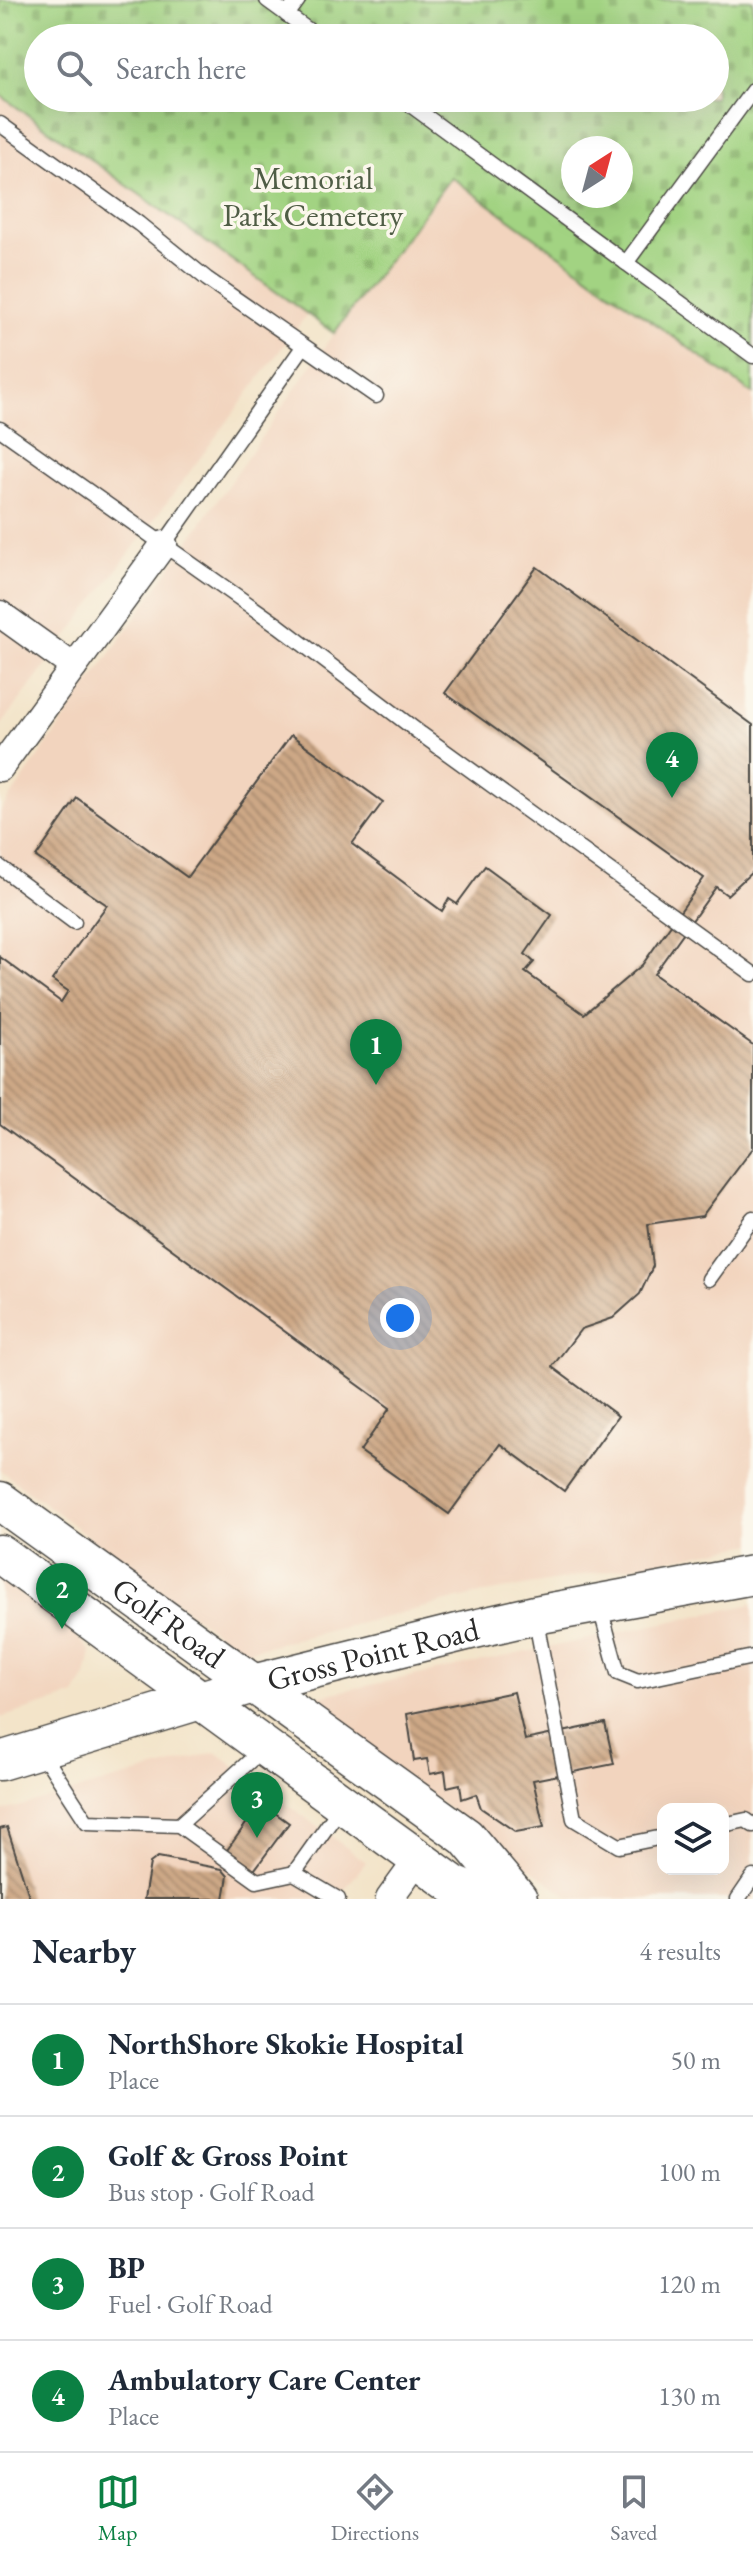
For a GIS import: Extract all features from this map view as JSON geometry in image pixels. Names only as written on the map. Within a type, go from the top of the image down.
[{"type":"main road","name":"Golf Road","points":[[0,1501],[466,1837],[518,1899]]},
{"type":"main road","name":"Golf Road","points":[[0,1554],[454,1885],[487,1899]]},
{"type":"main road","name":"Gross Point Road","points":[[0,1761],[253,1684],[535,1615],[753,1575]]},
{"type":"street","points":[[0,768],[164,544]]},
{"type":"street","points":[[0,614],[74,667]]},
{"type":"street","points":[[389,1899],[418,1859]]},
{"type":"lane","points":[[267,0],[300,24]]},
{"type":"lane","points":[[287,15],[298,0]]},
{"type":"lane","points":[[626,263],[753,90]]},
{"type":"lane","points":[[420,112],[753,356]]},
{"type":"lane","points":[[0,124],[139,224],[207,279],[376,396]]},
{"type":"lane","points":[[164,544],[303,347]]},
{"type":"lane","points":[[0,429],[164,544],[753,974]]},
{"type":"lane","points":[[0,867],[74,922]]},
{"type":"lane","points":[[709,1279],[753,1218]]},
{"type":"lane","points":[[598,1603],[618,1673],[638,1681],[753,1657]]},
{"type":"lane","points":[[535,1615],[574,1819],[619,1846],[657,1838]]},
{"type":"lane","points":[[179,1825],[266,1746]]},
{"type":"lane","points":[[40,1750],[87,1822],[179,1825],[257,1881],[294,1873],[343,1804]]},
{"type":"lane","points":[[729,1824],[746,1820],[753,1825]]},
{"type":"lane","points":[[294,1873],[338,1899]]},
{"type":"lane","points":[[738,1899],[753,1877]]},
{"type":"shaded area","points":[[0,95],[307,314],[0,727]]},
{"type":"shaded area","points":[[451,177],[753,394],[753,1544],[475,1595],[242,1652],[0,1470],[0,812],[334,333]]},
{"type":"shaded area","points":[[0,1579],[73,1632],[91,1652],[86,1676],[75,1695],[0,1718]]},
{"type":"shaded area","points":[[753,1604],[753,1899],[572,1899],[300,1700]]},
{"type":"shaded area","points":[[216,1752],[366,1862],[337,1899],[0,1899],[0,1812]]},
{"type":"green space","name":"Memorial Park Cemetery","points":[[0,0],[753,0],[753,394],[451,177],[334,333],[0,95]]},
{"type":"building","points":[[537,567],[753,725],[753,871],[727,895],[716,887],[654,974],[753,1045],[753,1148],[702,1216],[648,1224],[653,1266],[640,1294],[613,1318],[581,1329],[552,1367],[618,1416],[564,1491],[500,1444],[449,1514],[360,1451],[390,1408],[0,1124],[0,957],[61,1002],[68,991],[52,980],[107,905],[36,857],[77,798],[187,877],[291,735],[383,802],[352,844],[442,911],[449,899],[457,904],[485,866],[552,915],[525,954],[534,962],[525,972],[584,1014],[642,965],[704,878],[445,693]]},
{"type":"building","points":[[514,1692],[525,1740],[605,1723],[614,1764],[533,1780],[544,1827],[516,1832],[481,1808],[476,1794],[462,1799],[460,1784],[447,1787],[445,1771],[430,1774],[427,1759],[414,1761],[407,1714]]},
{"type":"building","points":[[261,1803],[289,1823],[252,1873],[225,1853]]},
{"type":"building","points":[[7,1827],[30,1899],[0,1899],[0,1829]]},
{"type":"building","points":[[158,1857],[222,1869],[228,1876],[224,1899],[144,1899],[150,1863]]},
{"type":"place","name":"Ambulatory Care Center","points":[[672,798]]},
{"type":"place","name":"NorthShore Skokie Hospital","points":[[376,1085]]},
{"type":"place","name":"Golf & Gross Point","points":[[62,1629]]},
{"type":"place","name":"BP","points":[[257,1838]]}]
